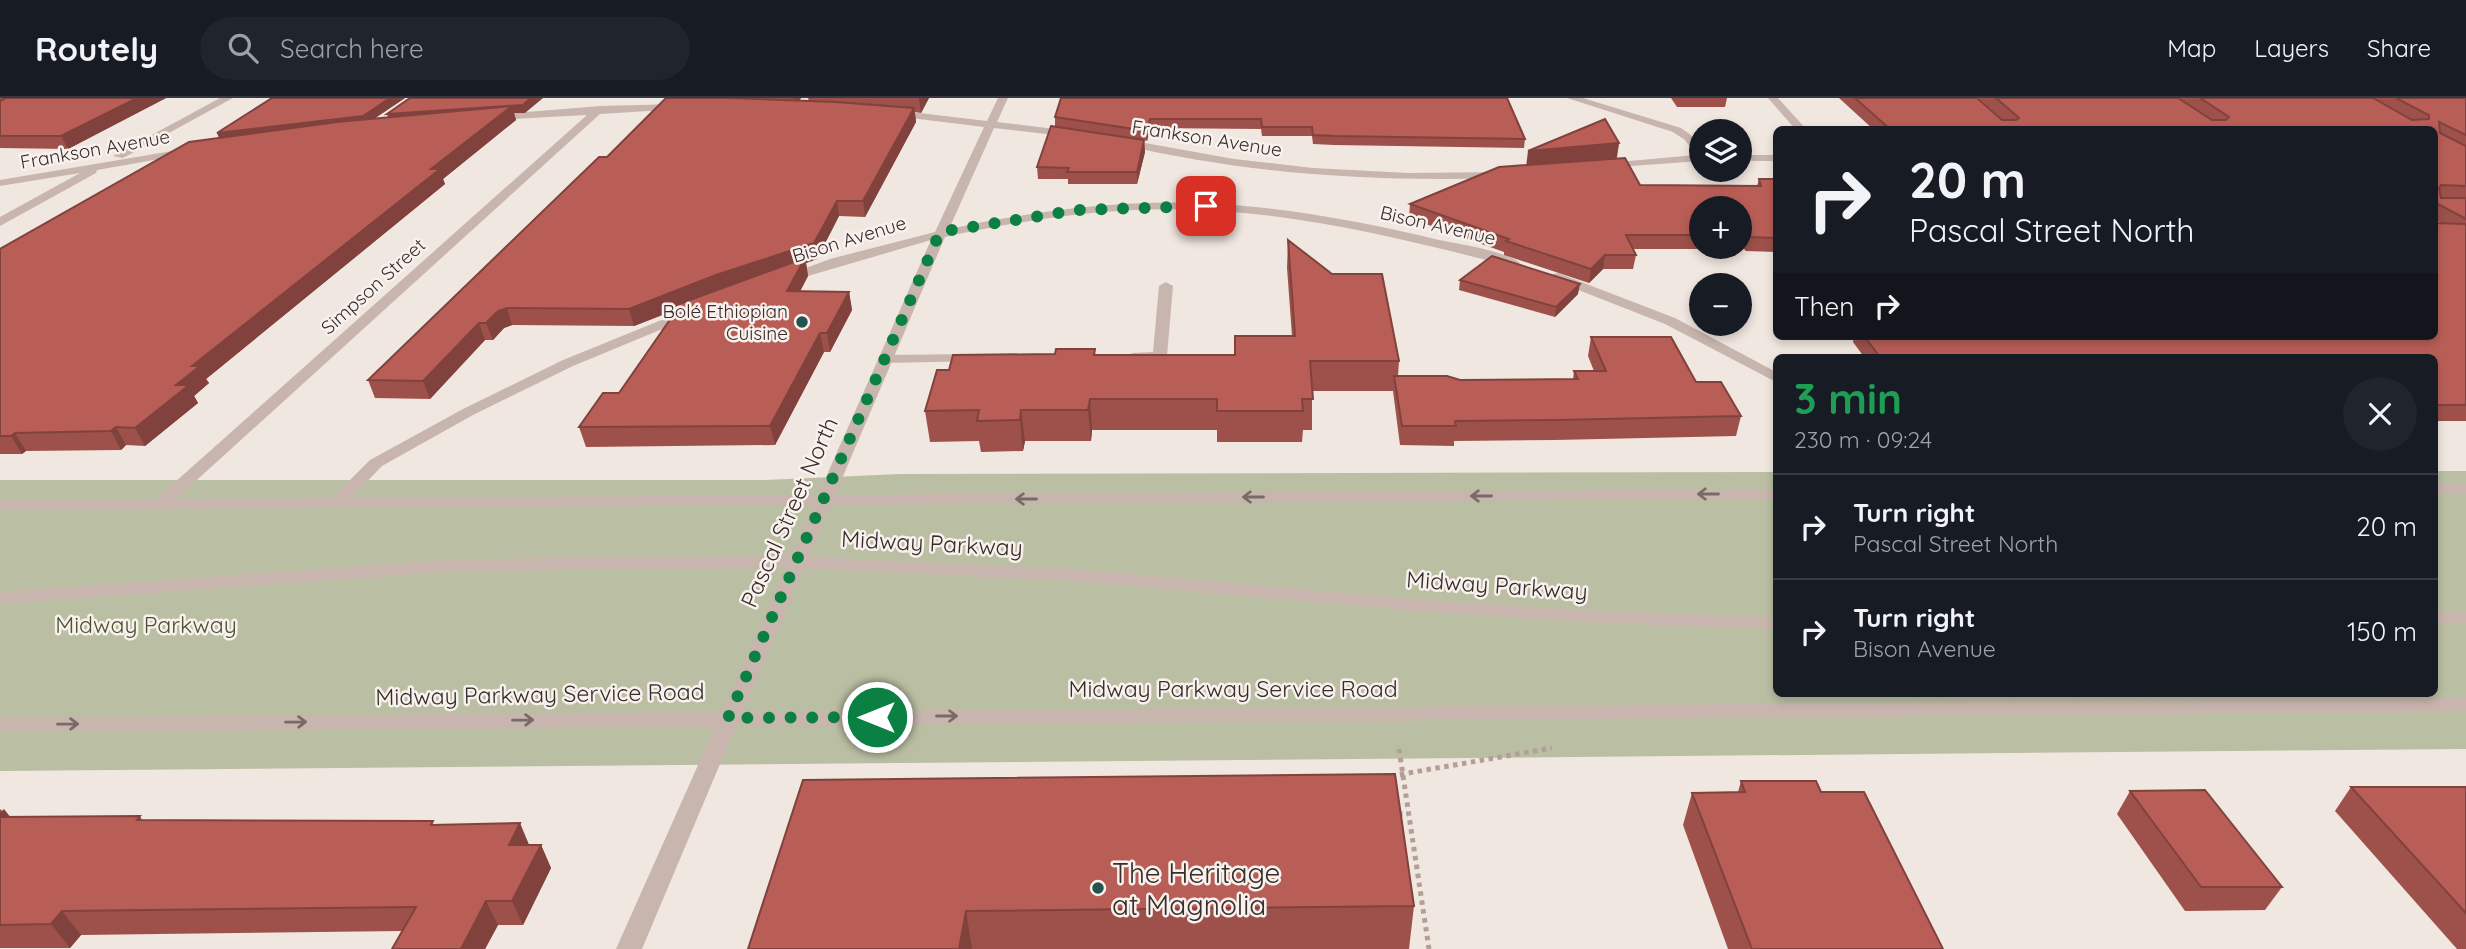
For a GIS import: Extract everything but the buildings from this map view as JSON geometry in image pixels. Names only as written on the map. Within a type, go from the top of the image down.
[{"type":"street","points":[[0,222],[228,98]]},
{"type":"street","name":"Simpson Street","points":[[160,503],[612,98]]},
{"type":"street","name":"Pascal Street North","points":[[629,949],[940,232],[1003,98]]},
{"type":"street","points":[[1572,98],[1677,130],[1689,138]]},
{"type":"street","points":[[1773,98],[1798,126]]},
{"type":"street","points":[[474,118],[686,107]]},
{"type":"street","points":[[881,113],[1086,136]]},
{"type":"street","name":"Frankson Avenue","points":[[1111,140],[1211,159],[1298,170],[1407,176],[1511,174]]},
{"type":"street","name":"Frankson Avenue","points":[[0,183],[208,148]]},
{"type":"street","points":[[1595,167],[1689,158]]},
{"type":"street","points":[[1752,158],[1773,158]]},
{"type":"street","name":"Bison Avenue","points":[[772,283],[940,232],[1078,210],[1206,206],[1366,228],[1433,242],[1533,269],[1617,298],[1670,321],[1773,376]]},
{"type":"street","points":[[1118,356],[1160,356],[1166,286]]},
{"type":"street","points":[[335,503],[376,463],[468,412],[568,363],[699,309]]},
{"type":"street","points":[[885,359],[992,358]]},
{"type":"street","points":[[2438,489],[2466,489]]},
{"type":"street","points":[[0,505],[1773,494]]},
{"type":"street","name":"Midway Parkway","points":[[0,598],[458,565],[796,562],[1072,575],[1427,606],[1601,617],[1773,623]]},
{"type":"street","points":[[2438,619],[2466,617]]},
{"type":"street","name":"Midway Parkway Service Road","points":[[0,725],[2466,705]]},
{"type":"path","points":[[1378,778],[1552,748]]},
{"type":"path","points":[[1399,749],[1429,949]]},
{"type":"path","points":[[1395,814],[1408,814]]},
{"type":"green space","name":"Midway Parkway","points":[[2438,471],[2466,471],[2466,749],[0,771],[0,480],[766,480],[900,474],[1773,472],[1773,697],[2438,697]]},
{"type":"place","name":"Bolé Ethiopian Cuisine","points":[[802,322]]},
{"type":"place","name":"The Heritage at Magnolia","points":[[1098,888]]},
{"type":"route","points":[[877,717],[728,718],[940,232],[1078,210],[1206,206]]}]
